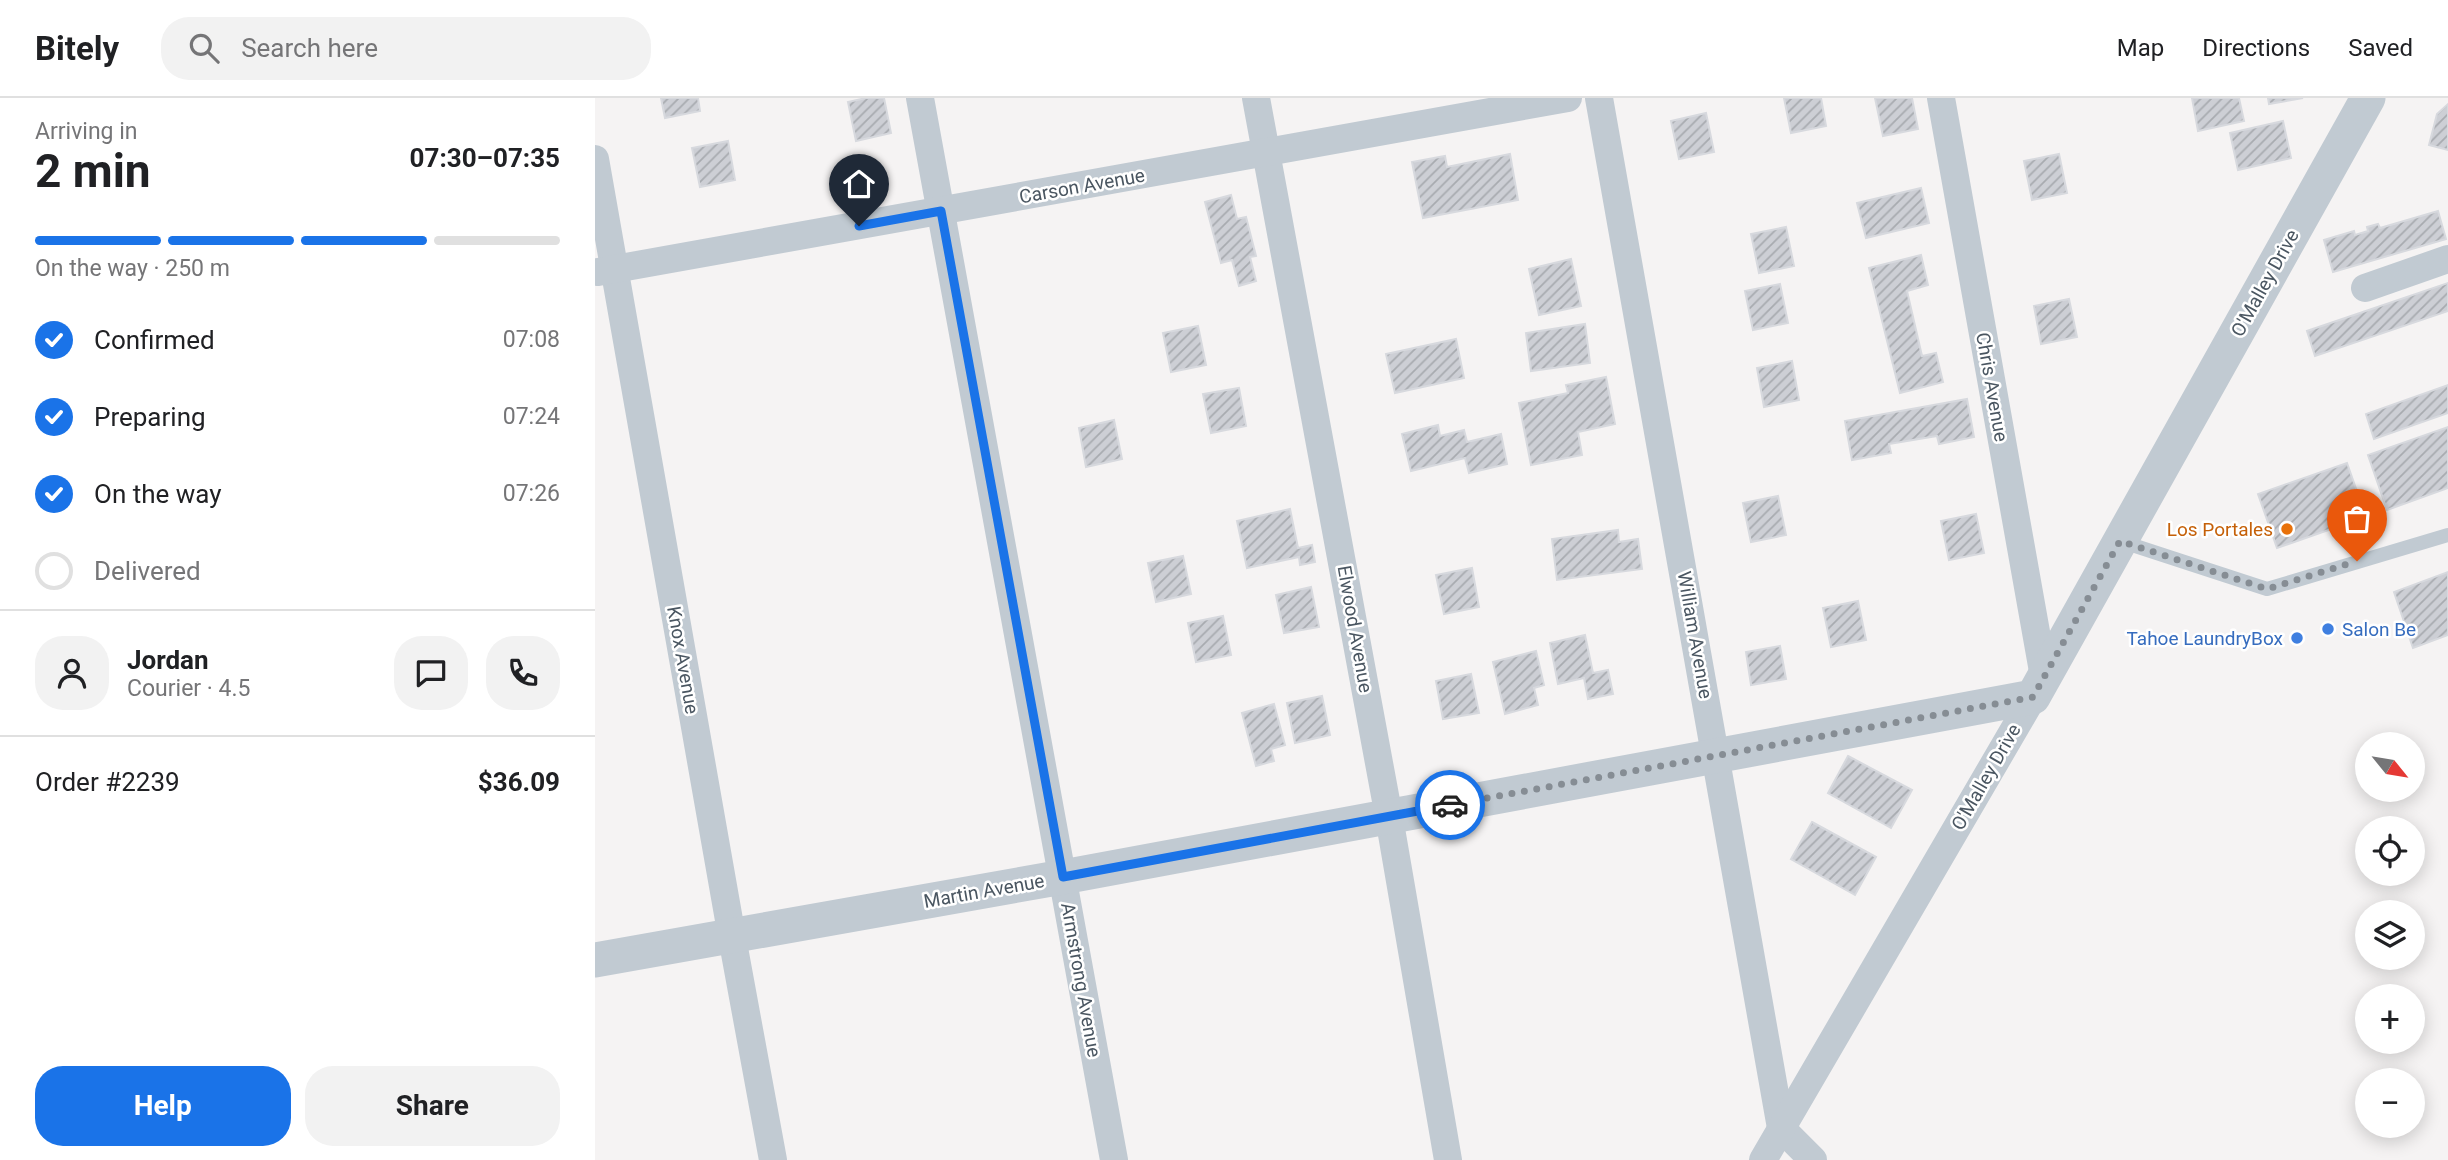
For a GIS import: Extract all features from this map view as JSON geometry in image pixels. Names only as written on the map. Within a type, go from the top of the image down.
[{"type":"street","name":"Armstrong Avenue","points":[[920,98],[1114,1160]]},
{"type":"street","name":"Elwood Avenue","points":[[1256,98],[1389,817],[1448,1160]]},
{"type":"street","name":"Carson Avenue","points":[[604,271],[1568,98]]},
{"type":"street","name":"William Avenue","points":[[1599,98],[1781,1128]]},
{"type":"street","name":"Chris Avenue","points":[[1941,98],[2038,687]]},
{"type":"street","name":"O'Malley Drive","points":[[1763,1160],[2038,687],[2368,98]]},
{"type":"street","name":"Knox Avenue","points":[[595,159],[604,271],[773,1160]]},
{"type":"street","points":[[2365,288],[2448,258]]},
{"type":"street","name":"Martin Avenue","points":[[595,960],[1063,877],[1716,756],[2038,687]]},
{"type":"street","points":[[1781,1128],[1813,1160]]},
{"type":"lane","points":[[2120,541],[2267,589],[2448,535]]},
{"type":"building","points":[[661,98],[698,98],[700,111],[665,118]]},
{"type":"building","points":[[884,98],[891,133],[856,141],[848,102]]},
{"type":"building","points":[[1784,98],[1821,98],[1826,126],[1791,133]]},
{"type":"building","points":[[1875,98],[1912,98],[1918,129],[1883,136]]},
{"type":"building","points":[[2192,98],[2239,98],[2244,121],[2198,131]]},
{"type":"building","points":[[2268,98],[2303,98],[2269,104]]},
{"type":"building","points":[[2448,104],[2448,150],[2429,145],[2437,114]]},
{"type":"building","points":[[1706,113],[1714,152],[1679,159],[1671,121]]},
{"type":"building","points":[[2283,121],[2291,158],[2238,170],[2230,133]]},
{"type":"building","points":[[728,141],[735,180],[700,187],[692,148]]},
{"type":"building","points":[[1510,154],[1518,200],[1423,218],[1412,162],[1445,156],[1447,167]]},
{"type":"building","points":[[2059,154],[2067,193],[2032,200],[2024,161]]},
{"type":"building","points":[[1921,188],[1929,223],[1866,238],[1857,203]]},
{"type":"building","points":[[1231,195],[1237,219],[1246,217],[1256,256],[1250,257],[1256,281],[1239,286],[1232,260],[1221,263],[1205,202]]},
{"type":"building","points":[[2438,211],[2446,239],[2333,272],[2324,240],[2354,231],[2355,235],[2368,231],[2367,227],[2378,224],[2380,228]]},
{"type":"building","points":[[1786,227],[1794,266],[1759,273],[1751,234]]},
{"type":"building","points":[[1921,255],[1928,285],[1907,291],[1922,356],[1936,353],[1943,382],[1900,393],[1869,268]]},
{"type":"building","points":[[1571,259],[1581,306],[1539,315],[1529,269]]},
{"type":"building","points":[[2448,283],[2448,311],[2315,356],[2307,331]]},
{"type":"building","points":[[1780,284],[1788,323],[1753,330],[1745,291]]},
{"type":"building","points":[[2069,299],[2077,337],[2041,344],[2034,306]]},
{"type":"building","points":[[1585,324],[1590,363],[1531,371],[1526,333]]},
{"type":"building","points":[[1198,326],[1206,365],[1171,372],[1163,333]]},
{"type":"building","points":[[1456,339],[1464,378],[1395,393],[1386,354]]},
{"type":"building","points":[[1792,361],[1799,400],[1764,407],[1757,368]]},
{"type":"building","points":[[1606,377],[1615,424],[1578,432],[1582,455],[1531,465],[1519,403],[1568,393],[1566,385]]},
{"type":"building","points":[[2448,385],[2448,413],[2374,439],[2366,414]]},
{"type":"building","points":[[1239,388],[1246,426],[1211,433],[1203,394]]},
{"type":"building","points":[[1967,399],[1974,437],[1939,444],[1937,436],[1889,444],[1891,453],[1852,460],[1845,421]]},
{"type":"building","points":[[1114,420],[1122,459],[1086,467],[1079,428]]},
{"type":"building","points":[[1438,425],[1440,436],[1464,430],[1467,442],[1501,434],[1507,464],[1469,473],[1465,458],[1411,471],[1402,434]]},
{"type":"building","points":[[2448,427],[2448,488],[2387,510],[2368,455]]},
{"type":"building","points":[[2347,463],[2366,517],[2277,548],[2258,494]]},
{"type":"building","points":[[1778,496],[1786,535],[1751,542],[1743,503]]},
{"type":"building","points":[[1290,509],[1298,548],[1312,545],[1315,562],[1300,565],[1299,557],[1247,568],[1237,521]]},
{"type":"building","points":[[1976,514],[1984,553],[1949,560],[1941,521]]},
{"type":"building","points":[[1618,530],[1619,542],[1638,539],[1642,569],[1557,580],[1552,539]]},
{"type":"building","points":[[1183,556],[1191,594],[1156,602],[1148,563]]},
{"type":"building","points":[[1472,568],[1479,607],[1444,614],[1436,575]]},
{"type":"building","points":[[2448,572],[2448,635],[2413,648],[2394,592]]},
{"type":"building","points":[[1311,587],[1319,627],[1284,633],[1276,595]]},
{"type":"building","points":[[1858,601],[1866,640],[1831,647],[1823,608]]},
{"type":"building","points":[[1223,616],[1231,655],[1196,662],[1188,623]]},
{"type":"building","points":[[1585,635],[1593,673],[1608,670],[1613,694],[1588,699],[1584,678],[1558,684],[1550,643]]},
{"type":"building","points":[[1780,646],[1786,679],[1751,685],[1746,652]]},
{"type":"building","points":[[1536,651],[1544,685],[1534,688],[1538,705],[1505,714],[1493,662]]},
{"type":"building","points":[[1471,674],[1479,713],[1443,719],[1436,681]]},
{"type":"building","points":[[1322,696],[1330,735],[1295,743],[1287,703]]},
{"type":"building","points":[[1274,704],[1285,745],[1271,749],[1274,761],[1256,766],[1242,713]]},
{"type":"building","points":[[1848,756],[1912,790],[1891,828],[1828,793]]},
{"type":"building","points":[[1812,822],[1876,857],[1855,895],[1791,859]]},
{"type":"way so far","points":[[1450,805],[2033,697],[2120,541],[2267,589],[2357,561]]},
{"type":"place","name":"Los Portales","points":[[2287,529]]},
{"type":"place","name":"Salon Be","points":[[2328,629]]},
{"type":"place","name":"Tahoe LaundryBox","points":[[2297,638]]},
{"type":"route","points":[[859,226],[941,211],[1063,877],[1450,805]]}]
